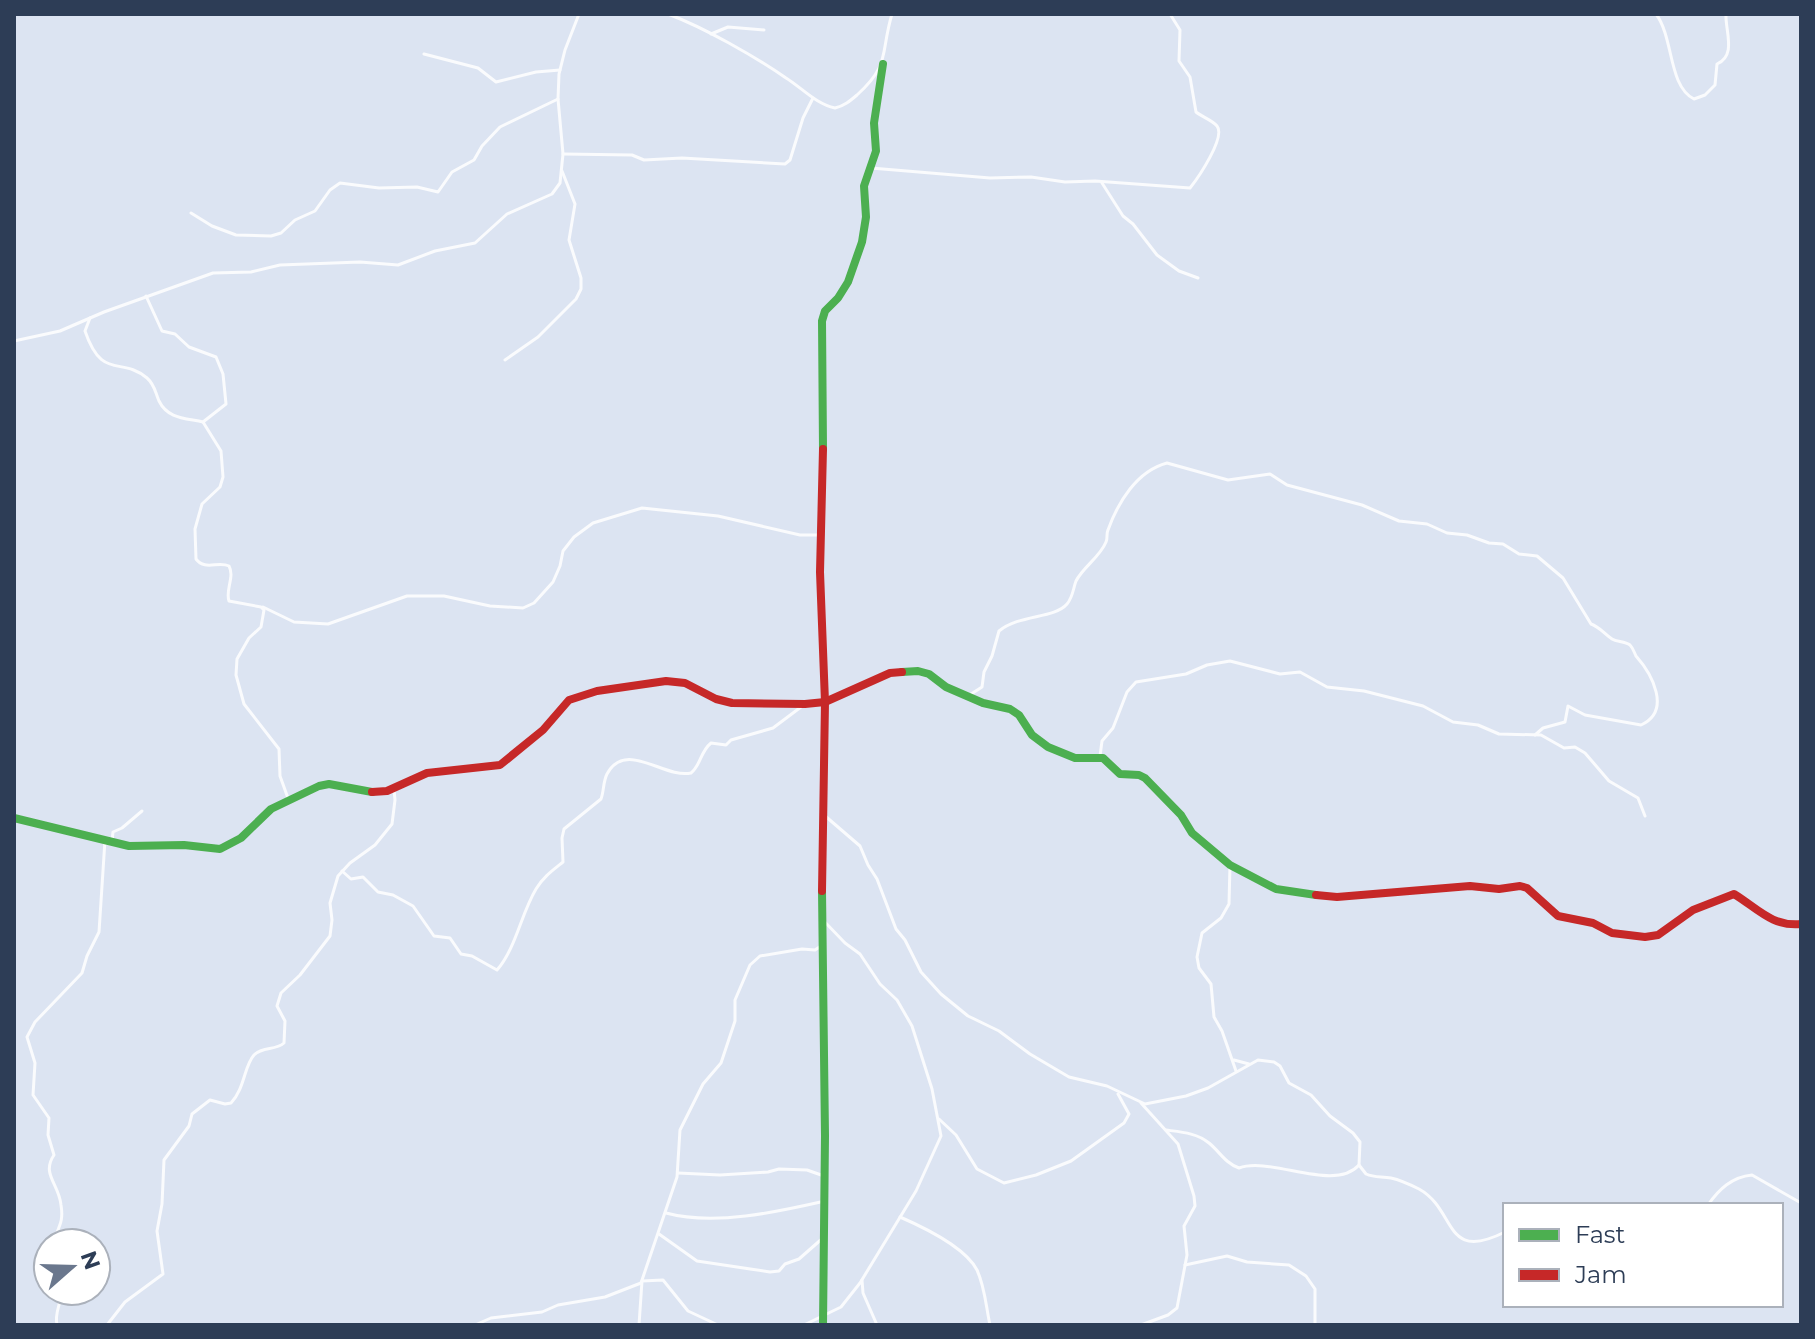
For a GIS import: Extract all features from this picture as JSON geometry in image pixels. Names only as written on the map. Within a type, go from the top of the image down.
[{"type":"street","points":[[14,341],[46,335],[214,273],[245,272],[280,265],[367,262],[398,265],[483,238],[507,214],[552,194],[560,183],[563,154],[558,99],[560,70],[579,14]]},
{"type":"street","points":[[668,14],[711,34],[786,77],[831,108],[840,107],[871,82],[883,64]]},
{"type":"street","points":[[823,1321],[825,1201],[821,918],[825,702],[820,572],[822,317],[845,288],[860,248],[866,217],[864,186],[876,151],[874,123],[892,14]]},
{"type":"street","points":[[871,168],[990,178],[1031,177],[1065,182],[1190,188],[1219,138],[1217,126],[1196,112],[1190,77],[1179,61],[1180,30],[1170,14]]},
{"type":"street","points":[[1656,14],[1665,30],[1679,84],[1694,99],[1705,95],[1715,85],[1717,64],[1725,61],[1727,56],[1726,14]]},
{"type":"street","points":[[711,34],[728,27],[764,30]]},
{"type":"street","points":[[424,54],[478,68],[496,82],[536,72],[560,70]]},
{"type":"street","points":[[563,154],[785,164],[790,160],[813,98]]},
{"type":"street","points":[[191,213],[212,226],[236,235],[271,236],[315,211],[330,190],[340,183],[379,188],[420,187],[438,192],[452,172],[474,160],[500,127],[558,99]]},
{"type":"street","points":[[505,360],[538,337],[569,306],[581,289],[581,278],[569,240],[575,204],[562,171]]},
{"type":"street","points":[[1101,182],[1121,214],[1133,224],[1157,255],[1179,271],[1198,278]]},
{"type":"street","points":[[146,296],[162,331],[175,334],[186,345],[213,355],[219,361],[227,394],[226,404],[203,422]]},
{"type":"street","points":[[85,331],[94,316]]},
{"type":"street","points":[[77,323],[103,362],[149,380],[170,414],[203,422],[221,451],[223,477],[220,487],[202,504],[195,529],[196,559],[205,566],[223,564],[230,567],[229,601],[261,607],[294,622],[328,624],[407,596],[446,596],[490,606],[523,608],[534,603],[550,586],[560,566],[563,551],[574,537],[593,523],[642,508],[718,516],[797,534],[822,535]]},
{"type":"street","points":[[968,696],[982,687],[984,672],[999,631],[1019,619],[1048,614],[1064,607],[1071,598],[1078,577],[1106,543],[1107,530],[1134,484],[1148,471],[1167,463],[1228,480],[1270,474],[1292,486],[1362,505],[1399,521],[1427,524],[1447,533],[1498,542],[1519,554],[1541,558],[1563,578],[1591,624],[1613,639],[1630,645],[1650,672],[1656,690],[1654,714],[1641,725],[1585,715],[1568,706],[1565,722],[1524,737],[1495,733],[1478,725],[1444,719],[1423,706],[1405,701],[1364,691],[1327,687],[1300,672],[1280,674],[1224,661],[1186,674],[1136,682],[1127,692],[1113,728],[1102,741],[1102,754],[1097,758]]},
{"type":"street","points":[[261,607],[264,613],[262,624],[243,648],[236,663],[236,675],[244,704],[279,749],[280,776],[289,801]]},
{"type":"street","points":[[14,818],[129,846],[184,845],[220,849],[240,838],[266,813],[324,785],[369,792],[394,790],[427,773],[504,763],[543,730],[566,702],[597,691],[680,681],[714,698],[732,703],[805,704],[825,702],[877,678],[902,671],[926,673],[942,685],[1016,712],[1032,735],[1048,747],[1075,758],[1105,760],[1120,774],[1145,778],[1181,815],[1192,833],[1230,865],[1279,890],[1331,897],[1470,886],[1499,889],[1523,886],[1558,916],[1593,923],[1612,933],[1645,937],[1662,933],[1693,910],[1734,894],[1766,919],[1787,926],[1801,924]]},
{"type":"street","points":[[342,871],[351,879],[362,876],[378,892],[393,895],[411,905],[434,936],[450,938],[461,954],[472,956],[497,970],[506,957],[538,885],[563,862],[564,829],[601,799],[604,780],[611,767],[638,759],[669,773],[691,773],[697,768],[703,750],[711,743],[726,745],[773,728],[805,704]]},
{"type":"street","points":[[1535,735],[1564,748],[1581,750],[1609,781],[1638,798],[1645,816]]},
{"type":"street","points":[[107,1325],[125,1302],[163,1274],[157,1231],[162,1209],[163,1163],[168,1153],[190,1125],[192,1114],[208,1100],[225,1104],[233,1102],[254,1055],[263,1049],[278,1048],[284,1043],[285,1021],[277,1008],[278,1000],[330,936],[331,898],[342,871],[375,845],[392,824],[394,790]]},
{"type":"street","points":[[61,1227],[62,1206],[49,1175],[48,1164],[54,1155],[48,1135],[49,1118],[33,1095],[35,1063],[27,1037],[35,1022],[82,973],[87,954],[99,932],[109,840],[113,832],[142,811]]},
{"type":"street","points":[[822,812],[860,846],[877,879],[896,929],[921,972],[941,994],[968,1016],[998,1030],[1065,1075],[1116,1090],[1141,1103],[1178,1144],[1195,1202],[1184,1226],[1187,1242],[1181,1297],[1176,1309],[1141,1325]]},
{"type":"street","points":[[1230,865],[1231,900],[1221,918],[1200,936],[1197,957],[1199,968],[1211,984],[1214,1017],[1236,1071]]},
{"type":"street","points":[[804,1325],[823,1321],[841,1307],[862,1280],[939,1145],[941,1131],[928,1074],[912,1026],[897,1000],[880,984],[863,957],[821,918]]},
{"type":"street","points":[[639,1325],[642,1281],[678,1173],[680,1130],[703,1084],[721,1063],[735,1021],[735,1000],[753,961],[760,956],[802,949],[817,950],[821,945]]},
{"type":"street","points":[[1233,1059],[1249,1064]]},
{"type":"street","points":[[1141,1103],[1195,1093],[1262,1060],[1277,1063],[1289,1083],[1311,1095],[1360,1142],[1359,1165],[1368,1175],[1392,1178],[1424,1192],[1437,1204],[1450,1228],[1461,1238],[1488,1241],[1503,1233]]},
{"type":"street","points":[[939,1118],[956,1135],[977,1169],[1005,1183],[1067,1163],[1126,1121],[1129,1114],[1116,1090]]},
{"type":"street","points":[[1166,1130],[1201,1138],[1239,1168],[1250,1164],[1339,1175],[1351,1172],[1359,1165]]},
{"type":"street","points":[[678,1173],[735,1174],[781,1169],[808,1170],[824,1176]]},
{"type":"street","points":[[1709,1203],[1716,1193],[1737,1178],[1752,1175],[1801,1203]]},
{"type":"street","points":[[666,1213],[710,1219],[766,1214],[825,1201]]},
{"type":"street","points":[[900,1217],[932,1232],[973,1264],[980,1279],[990,1325]]},
{"type":"street","points":[[658,1234],[697,1261],[770,1272],[779,1271],[785,1264],[798,1260],[824,1237]]},
{"type":"street","points":[[1185,1265],[1227,1256],[1247,1262],[1289,1265],[1306,1276],[1315,1289],[1315,1325]]},
{"type":"street","points":[[475,1325],[486,1319],[542,1312],[558,1305],[605,1297],[642,1281],[663,1280],[688,1311],[718,1325]]},
{"type":"street","points":[[862,1280],[877,1325]]},
{"type":"street","points":[[857,1287],[863,1290]]},
{"type":"traffic: fast","points":[[823,449],[822,321],[825,311],[848,282],[862,242],[866,217],[864,186],[876,151],[874,123],[883,64]]},
{"type":"traffic: fast","points":[[902,672],[929,674],[946,687],[983,703],[1010,709],[1019,715],[1032,735],[1048,747],[1075,758],[1103,758],[1120,774],[1145,778],[1181,815],[1192,833],[1230,865],[1276,889],[1316,895]]},
{"type":"traffic: fast","points":[[14,818],[129,846],[184,845],[220,849],[241,838],[271,809],[319,786],[329,784],[372,792]]},
{"type":"traffic: fast","points":[[822,891],[825,1136],[823,1325]]},
{"type":"traffic: jam","points":[[822,891],[825,702],[820,572],[823,449]]},
{"type":"traffic: jam","points":[[372,792],[387,791],[427,773],[500,765],[543,730],[569,700],[597,691],[666,681],[685,683],[716,699],[732,703],[805,704],[825,702],[890,673],[902,672]]},
{"type":"traffic: jam","points":[[1316,895],[1337,897],[1470,886],[1499,889],[1520,886],[1527,888],[1558,916],[1593,923],[1612,933],[1645,937],[1658,935],[1693,910],[1734,894],[1773,920],[1801,924]]}]
